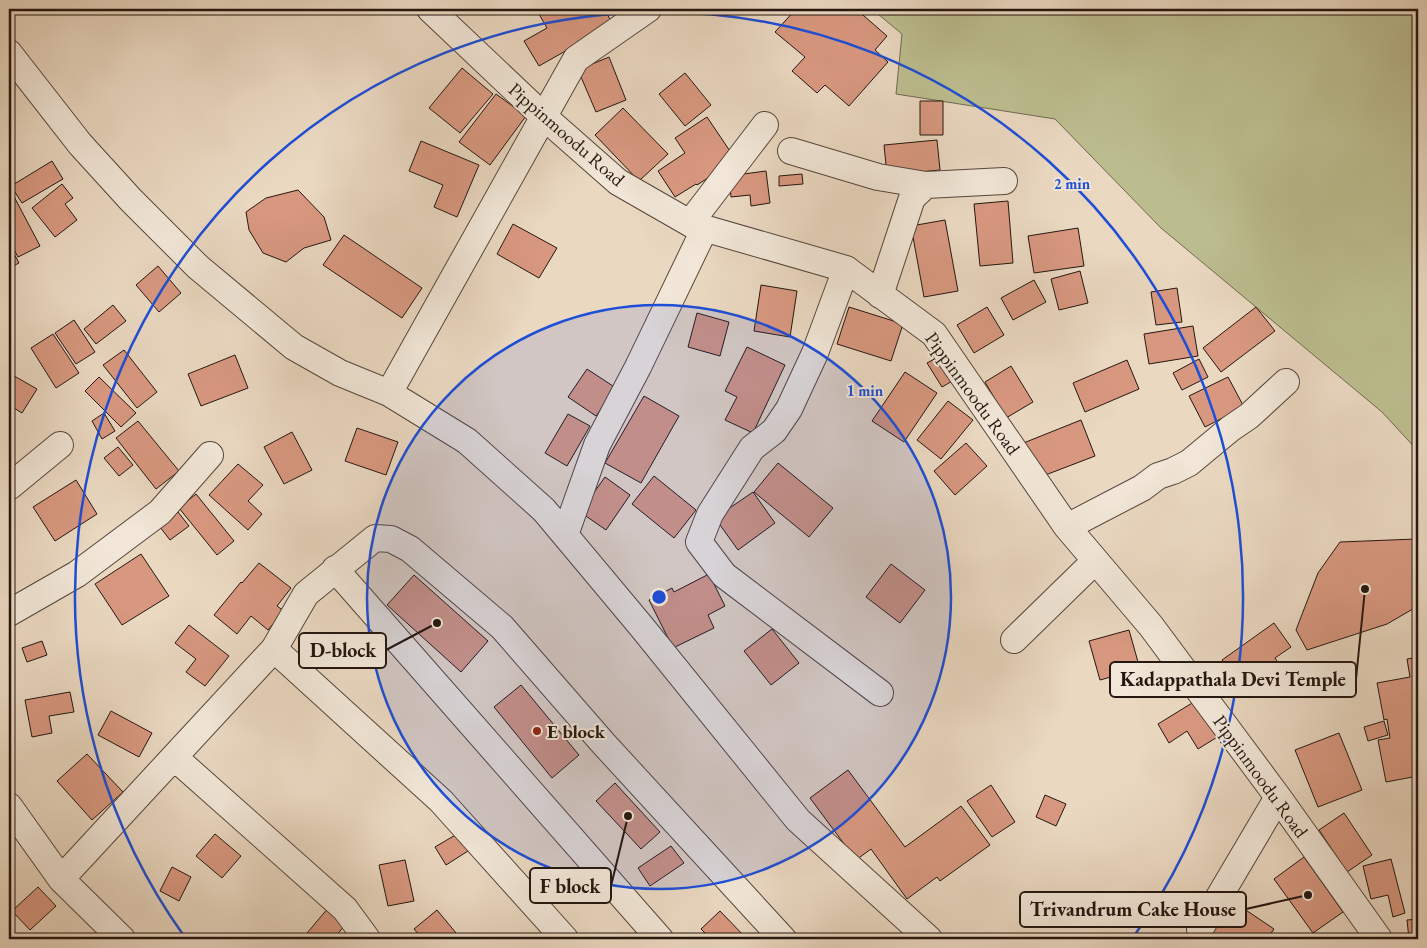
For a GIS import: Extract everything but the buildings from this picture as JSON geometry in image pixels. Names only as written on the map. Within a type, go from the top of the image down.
[{"type":"street","points":[[389,393],[576,59],[648,9]]},
{"type":"street","name":"Pippinmoodu Road","points":[[444,13],[543,116],[618,182],[698,225],[846,269],[934,334],[1067,527],[1151,626],[1278,797],[1379,939]]},
{"type":"street","points":[[9,52],[80,144],[131,200],[198,267],[294,347],[340,373],[389,393],[467,441],[544,510],[798,820],[929,939]]},
{"type":"street","points":[[565,535],[596,445],[638,367],[698,225],[765,125]]},
{"type":"street","points":[[791,151],[878,178],[926,185],[1004,181]]},
{"type":"street","points":[[880,295],[912,198],[926,185]]},
{"type":"street","points":[[846,269],[814,353],[790,408],[774,431],[752,448],[710,514],[699,542],[724,575],[880,693]]},
{"type":"street","points":[[1067,527],[1142,488],[1158,476],[1189,463],[1248,416],[1286,382]]},
{"type":"street","points":[[9,487],[60,445]]},
{"type":"street","points":[[9,613],[77,574],[160,512],[210,455]]},
{"type":"street","points":[[61,879],[274,649],[306,594],[375,538],[390,539],[410,549],[502,627],[603,743],[783,939]]},
{"type":"street","points":[[1014,640],[1096,561]]},
{"type":"street","points":[[335,570],[660,939]]},
{"type":"street","points":[[274,649],[441,800],[565,939]]},
{"type":"street","points":[[174,757],[345,909],[367,939]]},
{"type":"street","points":[[1200,929],[1278,797]]},
{"type":"street","points":[[9,806],[61,879],[122,939]]},
{"type":"green space","points":[[872,9],[1418,9],[1418,451],[1382,412],[1161,228],[1055,119],[896,94],[902,34]]},
{"type":"place","name":"Kadappathala Devi Temple","points":[[1365,589]]},
{"type":"place","name":"D-block","points":[[437,623]]},
{"type":"place","name":"E block","points":[[537,731]]},
{"type":"place","name":"F block","points":[[628,816]]},
{"type":"place","name":"Trivandrum Cake House","points":[[1308,895]]}]
